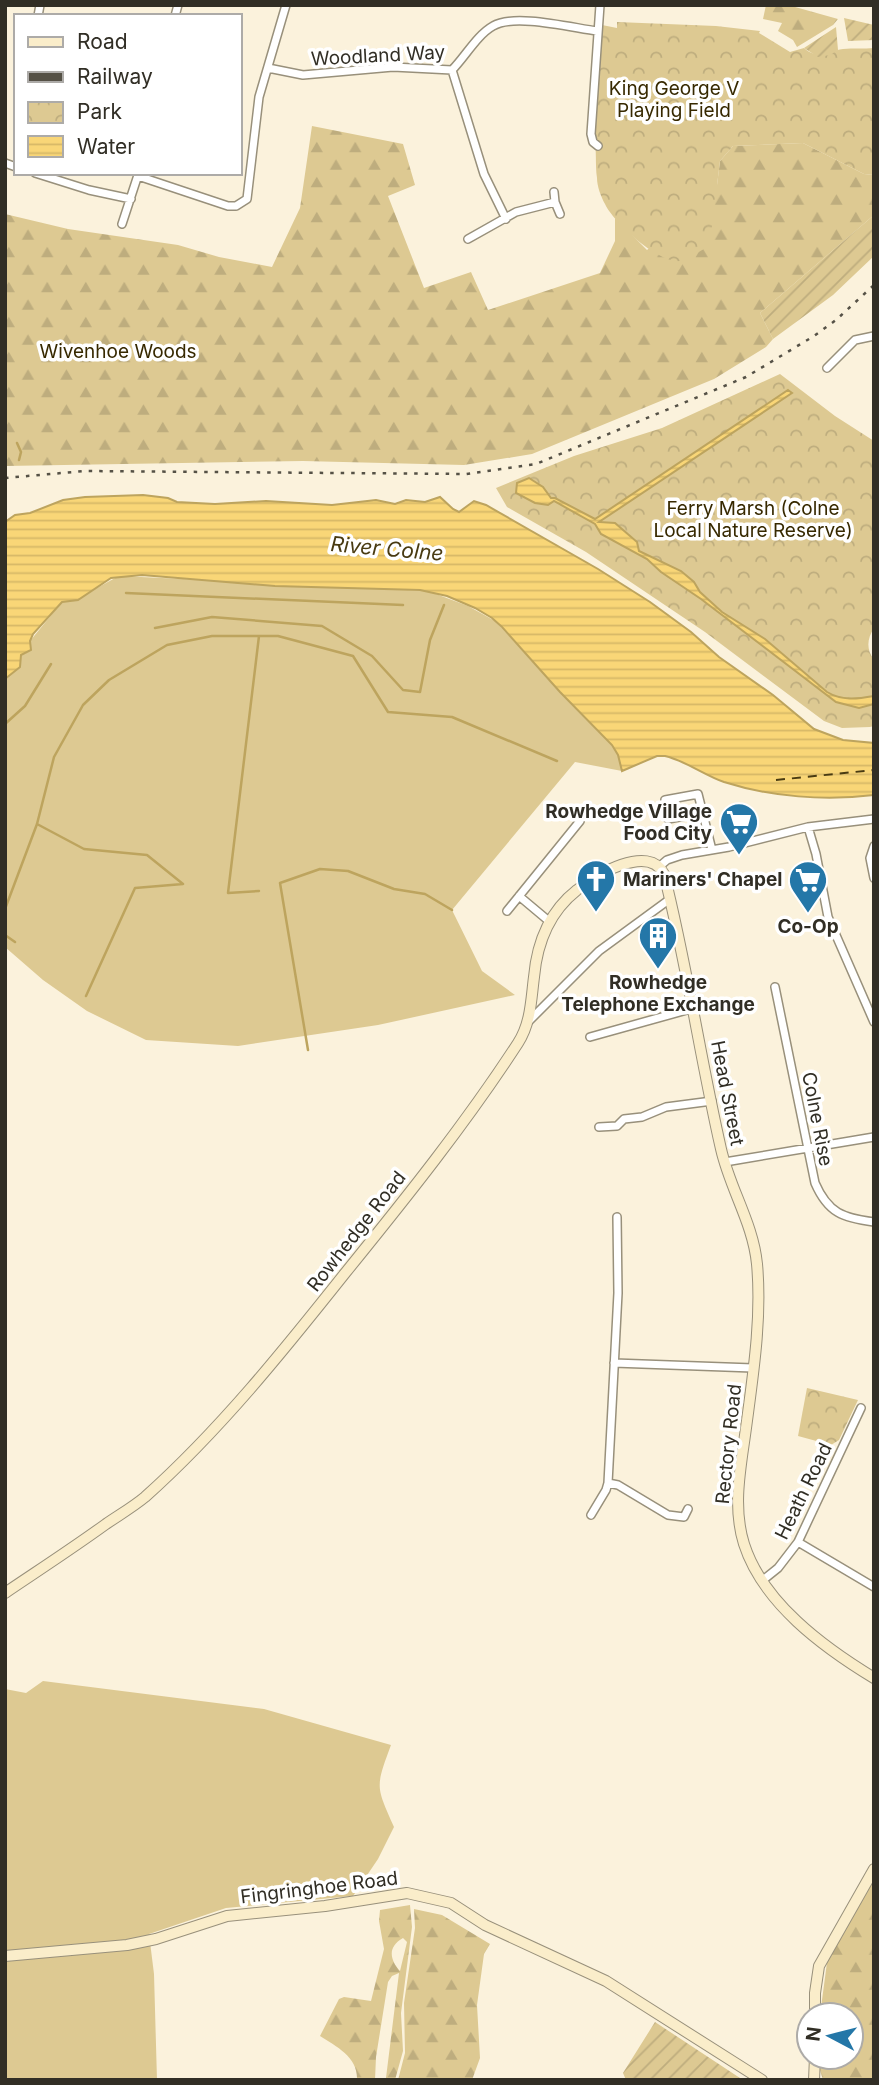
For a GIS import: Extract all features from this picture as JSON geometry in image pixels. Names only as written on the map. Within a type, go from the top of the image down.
[{"type":"street","points":[[121,224],[138,175],[228,206],[243,204],[250,192],[259,97],[286,5]]},
{"type":"street","points":[[598,146],[593,142],[591,134],[600,5]]},
{"type":"street","name":"Woodland Way","points":[[268,68],[303,75],[393,66],[452,70],[486,31],[498,23],[520,21],[597,31]]},
{"type":"street","points":[[452,70],[484,174],[506,219]]},
{"type":"street","points":[[41,175],[89,190],[131,199]]},
{"type":"street","points":[[554,192],[561,214]]},
{"type":"street","points":[[468,239],[516,212],[555,202]]},
{"type":"street","points":[[827,368],[855,340],[874,336]]},
{"type":"street","points":[[701,813],[668,819],[665,800],[698,794],[712,850]]},
{"type":"street","points":[[508,911],[580,821]]},
{"type":"street","points":[[660,866],[671,858],[807,827],[874,821]]},
{"type":"street","points":[[807,827],[816,854],[828,917],[874,1022]]},
{"type":"street","points":[[874,846],[870,858],[874,878]]},
{"type":"street","name":"Rowhedge Road","points":[[5,1592],[144,1498],[215,1427],[303,1326],[413,1188],[479,1101],[520,1040],[528,1021],[537,951],[542,935],[576,890],[609,870],[639,861],[649,860],[660,866]]},
{"type":"street","name":"Head Street","points":[[660,866],[694,1008],[725,1163]]},
{"type":"street","points":[[519,896],[550,922]]},
{"type":"street","points":[[528,1021],[599,951],[670,900]]},
{"type":"street","name":"Colne Rise","points":[[775,986],[815,1183],[827,1204],[843,1216],[874,1222]]},
{"type":"street","points":[[590,1037],[694,1008]]},
{"type":"street","points":[[599,1127],[617,1126],[624,1119],[642,1117],[666,1107],[712,1101]]},
{"type":"street","points":[[725,1163],[874,1137]]},
{"type":"street","name":"Rectory Road","points":[[725,1163],[744,1209],[757,1262],[753,1368],[737,1510],[744,1545],[763,1580],[793,1617],[816,1640],[874,1678]]},
{"type":"street","points":[[591,1515],[608,1483],[618,1293],[617,1217]]},
{"type":"street","points":[[614,1363],[753,1368]]},
{"type":"street","name":"Heath Road","points":[[763,1580],[778,1568],[798,1542],[861,1408]]},
{"type":"street","points":[[608,1483],[618,1485],[668,1515],[686,1516]]},
{"type":"street","points":[[798,1542],[874,1587]]},
{"type":"street","points":[[815,2001],[818,1966],[874,1869]]},
{"type":"street","name":"Fingringhoe Road","points":[[5,1956],[127,1945],[156,1939],[227,1916],[407,1894],[419,1895],[451,1903],[485,1924],[606,1981],[762,2080]]},
{"type":"green space","points":[[766,5],[788,5],[838,19],[833,25],[797,47],[793,40],[778,31],[782,23],[763,19]]},
{"type":"green space","points":[[844,18],[874,25],[874,40],[848,41]]},
{"type":"green space","name":"King George V Playing Field","points":[[617,22],[716,26],[760,31],[759,33],[790,52],[804,48],[814,54],[823,54],[843,49],[874,48],[874,175],[864,174],[803,143],[733,146],[720,161],[712,226],[704,249],[680,261],[671,260],[649,249],[617,221],[605,204],[598,184],[594,135],[602,25],[617,28]]},
{"type":"green space","points":[[836,27],[838,50],[818,57],[804,48]]},
{"type":"green space","name":"Wivenhoe Woods","points":[[312,126],[403,144],[415,185],[388,196],[424,288],[471,272],[488,310],[600,273],[615,241],[615,218],[647,250],[717,185],[720,161],[733,146],[803,143],[864,174],[874,175],[874,215],[760,313],[773,339],[766,347],[714,379],[532,454],[464,465],[303,461],[5,466],[5,214],[68,229],[178,245],[219,257],[272,267],[300,208]]},
{"type":"green space","points":[[874,215],[874,256],[833,295],[773,339],[760,313]]},
{"type":"green space","name":"Ferry Marsh (Colne Local Nature Reserve)","points":[[780,374],[835,416],[874,441],[874,628],[868,644],[874,660],[874,726],[842,728],[824,721],[705,632],[586,552],[507,507],[496,488],[574,456],[662,428]]},
{"type":"green space","points":[[120,576],[428,591],[468,606],[495,621],[612,745],[622,771],[575,762],[452,910],[482,971],[515,995],[378,1025],[238,1046],[146,1040],[87,1011],[43,980],[5,947],[5,679],[21,662],[21,656],[31,650],[30,641],[62,602],[84,595]]},
{"type":"green space","points":[[807,1388],[858,1400],[839,1440],[831,1445],[798,1436]]},
{"type":"green space","points":[[43,1681],[264,1709],[391,1745],[382,1770],[380,1787],[394,1827],[378,1859],[353,1896],[226,1908],[149,1934],[154,1974],[157,2080],[5,2080],[5,1689],[26,1693]]},
{"type":"green space","points":[[874,1880],[874,2080],[823,2080],[820,2071],[865,2071],[865,2001],[822,2001],[828,1955]]},
{"type":"green space","points":[[410,1905],[412,1927],[401,2013],[403,2051],[395,2080],[386,2078],[399,1973],[392,1976],[388,1982],[375,2080],[357,2080],[350,2059],[320,2036],[339,1999],[344,1997],[371,2001],[384,1949],[379,1921],[380,1910]],"holes":[[[403,1938],[407,1942],[400,1971],[392,1958],[392,1949]]]},
{"type":"green space","points":[[414,1909],[442,1915],[490,1944],[484,1954],[477,2005],[480,2058],[472,2080],[398,2080],[405,2053],[404,2003],[415,1928]]},
{"type":"green space","points":[[655,2022],[743,2080],[626,2080],[623,2073]]},
{"type":"water","points":[[788,390],[792,393],[599,522],[615,523],[637,542],[639,551],[681,571],[722,612],[765,639],[827,692],[844,698],[874,696],[874,704],[859,708],[836,702],[647,559],[601,534],[595,524],[554,501],[548,505],[535,503],[516,493],[517,483],[529,478],[543,487],[551,498],[595,519]]},
{"type":"water","name":"River Colne","points":[[143,495],[168,498],[177,502],[215,504],[266,501],[332,505],[376,500],[395,504],[406,500],[425,502],[440,497],[459,512],[474,501],[486,505],[650,602],[814,729],[843,740],[874,743],[874,795],[837,798],[760,791],[724,782],[665,756],[657,756],[622,771],[612,745],[492,618],[447,596],[420,590],[275,586],[142,575],[111,578],[78,600],[62,602],[33,634],[30,641],[31,650],[21,655],[20,667],[5,679],[5,522],[15,515],[30,513],[63,500]]},
{"type":"waterway","points":[[17,443],[21,452],[19,460]]},
{"type":"waterway","points":[[126,593],[403,605]]},
{"type":"waterway","points":[[155,628],[212,617],[322,626],[372,656],[403,690],[420,692],[430,640],[444,605]]},
{"type":"waterway","points":[[5,909],[37,824],[54,757],[83,705],[109,680],[167,645],[212,636],[278,636],[353,656],[388,712],[452,717],[557,761]]},
{"type":"waterway","points":[[259,636],[228,893],[259,891]]},
{"type":"waterway","points":[[5,724],[25,706],[51,664]]},
{"type":"waterway","points":[[37,824],[84,849],[147,855],[183,884],[135,888],[86,996]]},
{"type":"waterway","points":[[308,1050],[280,883],[320,869],[348,871],[394,889],[425,894],[452,910]]},
{"type":"waterway","points":[[5,935],[15,942]]},
{"type":"ferry route","points":[[776,780],[874,770]]},
{"type":"railway","points":[[5,478],[85,471],[466,474],[536,464],[746,377],[814,336],[874,285]]},
{"type":"place","name":"Rowhedge Village Food City","points":[[739,856]]},
{"type":"place","name":"Mariners' Chapel","points":[[596,913]]},
{"type":"place","name":"Co-Op","points":[[808,914]]},
{"type":"place","name":"Rowhedge Telephone Exchange","points":[[658,970]]}]
